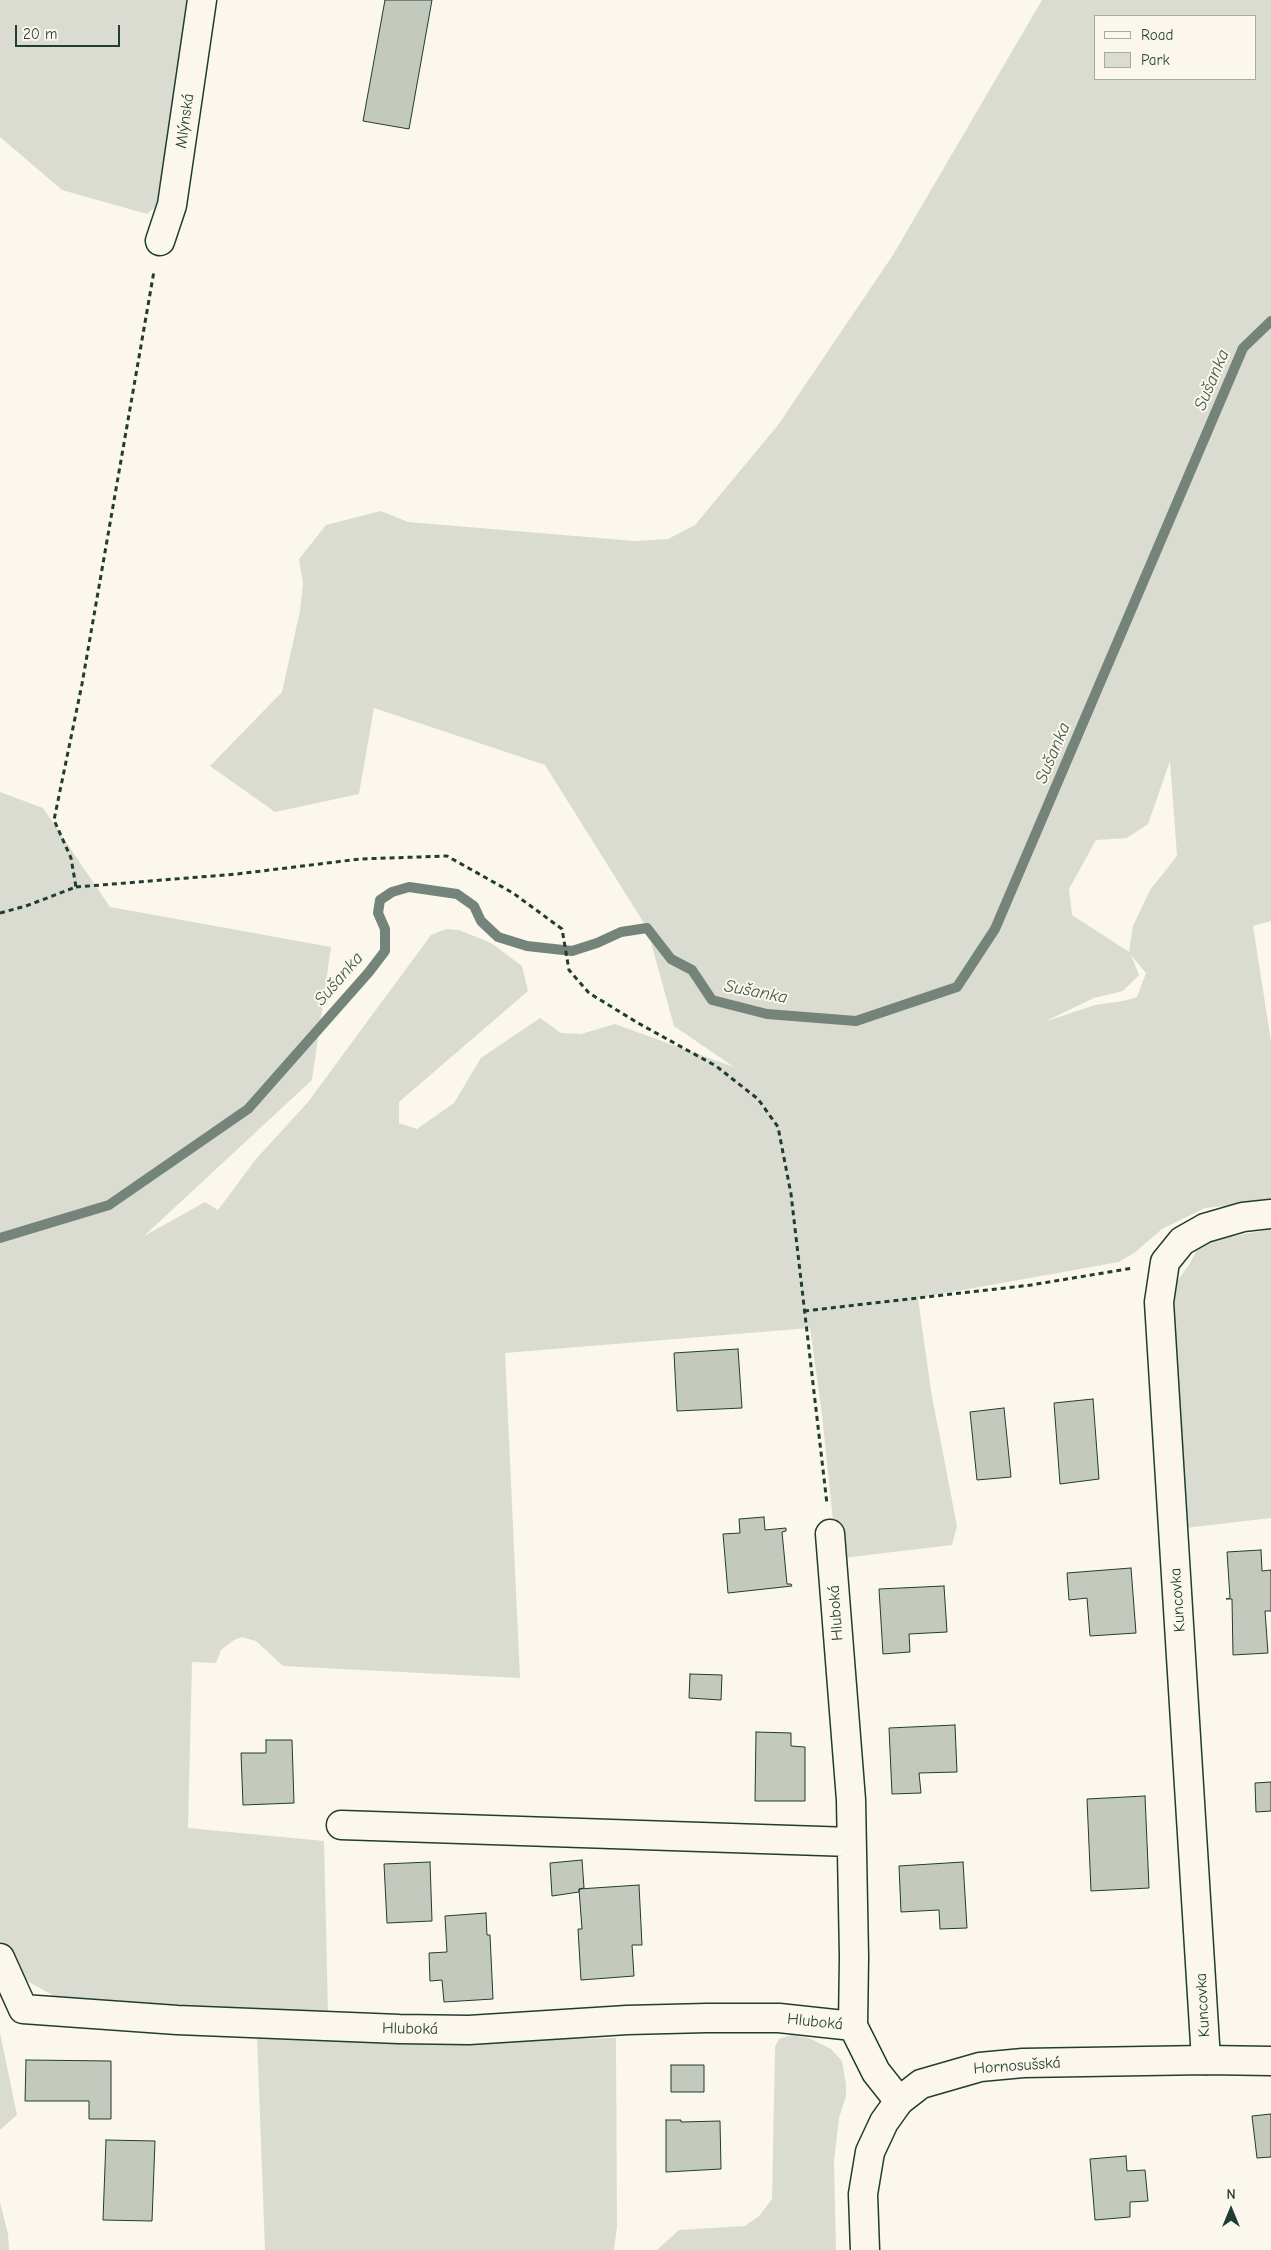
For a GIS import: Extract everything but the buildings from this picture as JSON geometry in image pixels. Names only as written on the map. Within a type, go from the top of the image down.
[{"type":"street","name":"Mlýnská","points":[[160,240],[172,205],[202,0]]},
{"type":"street","points":[[1165,1262],[1182,1241],[1205,1228],[1243,1217],[1271,1214]]},
{"type":"street","name":"Kuncovka","points":[[1165,1262],[1159,1302],[1206,2060]]},
{"type":"street","name":"Hluboká","points":[[830,1534],[851,1800],[854,1958],[853,2026],[876,2072],[899,2101]]},
{"type":"street","points":[[341,1825],[851,1842]]},
{"type":"street","name":"Hluboká","points":[[0,1958],[23,2008],[177,2020],[399,2029],[469,2030],[627,2020],[708,2018],[778,2018],[853,2026]]},
{"type":"street","name":"Hornosušská","points":[[865,2250],[863,2194],[870,2152],[884,2122],[899,2101],[921,2084],[980,2067],[1023,2063],[1206,2060],[1271,2061]]},
{"type":"path","points":[[76,887],[71,858],[54,820],[82,684],[160,240]]},
{"type":"path","points":[[0,913],[26,906],[76,887],[237,874],[360,859],[447,856],[513,893],[562,929],[569,970],[589,992],[638,1023],[716,1066],[758,1099],[778,1127],[791,1194],[830,1534]]},
{"type":"path","points":[[804,1311],[1031,1285],[1165,1262]]},
{"type":"green space","points":[[0,0],[202,0],[174,191],[147,214],[62,190],[0,137]]},
{"type":"green space","points":[[1042,0],[1271,0],[1271,921],[1253,926],[1271,1041],[1271,1201],[1205,1208],[1162,1229],[1134,1253],[1119,1262],[918,1298],[931,1391],[957,1526],[952,1545],[842,1558],[835,1540],[822,1414],[810,1328],[505,1353],[520,1678],[283,1666],[256,1641],[242,1637],[234,1640],[221,1650],[216,1663],[192,1662],[188,1828],[324,1841],[328,2014],[75,2000],[65,2002],[29,1982],[0,1941],[0,792],[43,808],[110,907],[331,947],[312,1080],[144,1236],[205,1202],[218,1210],[256,1159],[308,1102],[431,935],[446,929],[459,930],[491,943],[522,966],[528,991],[399,1102],[399,1123],[417,1129],[454,1103],[481,1058],[540,1018],[561,1033],[581,1034],[615,1024],[734,1067],[674,1026],[647,928],[545,765],[374,708],[359,794],[275,812],[210,766],[282,692],[300,611],[303,584],[299,559],[326,525],[381,511],[408,522],[635,541],[668,539],[695,525],[778,425],[893,255]],"holes":[[[1170,761],[1177,856],[1150,890],[1133,926],[1129,952],[1072,915],[1069,889],[1096,840],[1127,838],[1148,824]],[[1131,955],[1146,973],[1137,997],[1095,1005],[1044,1022],[1094,998],[1123,991],[1139,975]]]},
{"type":"green space","points":[[1271,1229],[1271,1518],[1185,1528],[1173,1301],[1175,1284],[1197,1250],[1209,1241]]},
{"type":"green space","points":[[0,2033],[17,2115],[0,2130]]},
{"type":"green space","points":[[791,2035],[809,2038],[831,2049],[842,2061],[846,2096],[839,2118],[834,2161],[836,2250],[657,2250],[679,2230],[745,2226],[759,2216],[772,2199],[775,2047],[779,2039]]},
{"type":"green space","points":[[257,2037],[456,2041],[616,2038],[617,2227],[614,2250],[265,2250]]},
{"type":"green space","points":[[0,2202],[8,2234],[9,2250],[0,2250]]},
{"type":"waterway","name":"Sušanka","points":[[0,1238],[109,1205],[248,1109],[369,972],[385,951],[385,929],[378,913],[380,900],[392,892],[409,887],[457,894],[474,906],[481,921],[498,937],[527,946],[572,951],[597,943],[621,932],[647,928],[671,959],[692,970],[712,1000],[767,1014],[856,1021],[957,987],[995,929],[1243,348],[1271,321]]}]
